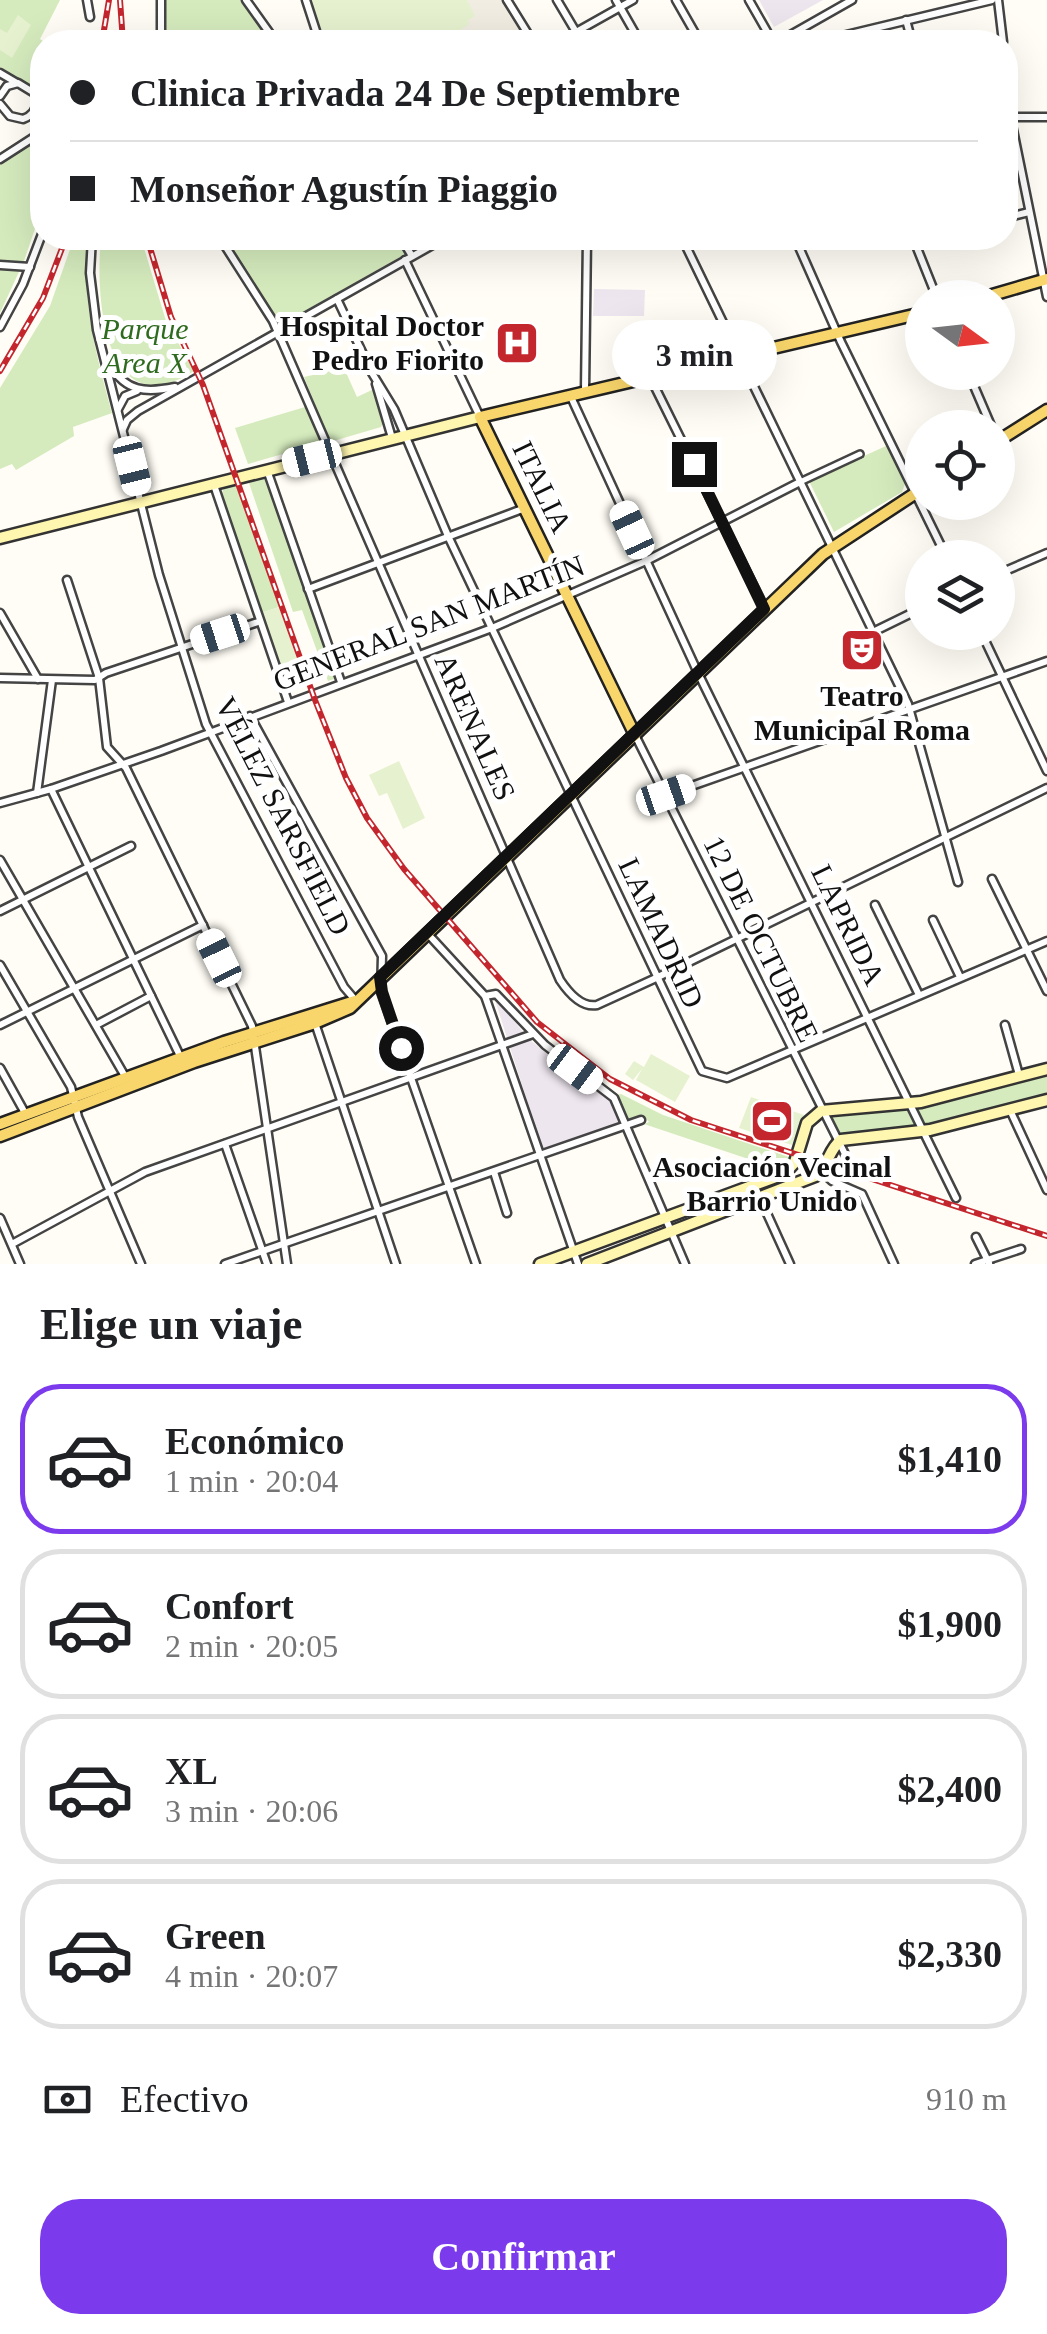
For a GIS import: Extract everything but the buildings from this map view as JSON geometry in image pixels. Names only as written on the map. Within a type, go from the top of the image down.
[{"type":"main road","points":[[1015,289],[1045,280]]},
{"type":"main road","points":[[0,538],[480,416],[905,317]]},
{"type":"main road","points":[[1015,430],[1047,410]]},
{"type":"main road","name":"ITALIA","points":[[480,416],[636,735]]},
{"type":"main road","points":[[254,1037],[342,1013],[832,547],[905,501]]},
{"type":"main road","points":[[0,1124],[75,1102],[356,1001]]},
{"type":"main road","points":[[0,1136],[126,1078],[183,1062]]},
{"type":"main road","points":[[540,1264],[784,1174],[792,1167],[808,1123],[821,1110],[910,1103],[1047,1069]]},
{"type":"main road","points":[[588,1264],[759,1200],[822,1172],[838,1142],[923,1132],[1047,1100]]},
{"type":"street","points":[[87,0],[90,17]]},
{"type":"street","points":[[161,0],[161,30]]},
{"type":"street","points":[[246,0],[267,30]]},
{"type":"street","points":[[306,0],[316,30]]},
{"type":"street","points":[[507,0],[526,30]]},
{"type":"street","points":[[557,0],[575,30]]},
{"type":"street","points":[[579,30],[618,4],[633,0]]},
{"type":"street","points":[[676,0],[693,30]]},
{"type":"street","points":[[749,0],[768,30]]},
{"type":"street","points":[[800,30],[852,0]]},
{"type":"street","points":[[877,30],[995,0],[1001,30]]},
{"type":"street","points":[[618,4],[633,30]]},
{"type":"street","points":[[906,20],[909,30]]},
{"type":"street","points":[[0,74],[30,90]]},
{"type":"street","points":[[0,96],[7,86],[18,83]]},
{"type":"street","points":[[0,104],[15,119],[30,115]]},
{"type":"street","points":[[1018,116],[1047,117]]},
{"type":"street","points":[[0,159],[30,140]]},
{"type":"street","points":[[1018,164],[1047,297]]},
{"type":"street","points":[[1018,215],[1029,212]]},
{"type":"street","points":[[0,327],[36,250]]},
{"type":"street","name":"VÉLEZ SARSFIELD","points":[[92,250],[92,299],[103,352],[141,502],[210,732],[344,987],[356,1001]]},
{"type":"street","name":"ARENALES","points":[[228,250],[272,321],[560,980],[570,994],[591,1006],[656,978]]},
{"type":"street","name":"ITALIA","points":[[406,250],[480,416]]},
{"type":"street","points":[[123,430],[138,410],[423,250]]},
{"type":"street","points":[[585,392],[587,250]]},
{"type":"street","points":[[688,250],[910,712],[958,882]]},
{"type":"street","points":[[800,250],[905,462]]},
{"type":"street","points":[[918,250],[930,280]]},
{"type":"street","points":[[0,265],[30,267]]},
{"type":"street","name":"LAMADRID","points":[[338,300],[398,437],[702,1071],[721,1079],[790,1050]]},
{"type":"street","points":[[103,352],[120,380],[138,390]]},
{"type":"street","points":[[650,377],[764,609]]},
{"type":"street","points":[[138,410],[118,405],[138,390],[186,384]]},
{"type":"street","name":"LAPRIDA","points":[[570,396],[698,673],[956,1198]]},
{"type":"street","name":"GENERAL SAN MARTÍN","points":[[1,800],[38,794],[492,628],[568,597],[860,454]]},
{"type":"street","points":[[266,469],[341,682]]},
{"type":"street","points":[[213,483],[288,702]]},
{"type":"street","points":[[308,589],[525,508]]},
{"type":"street","points":[[1015,567],[1047,553]]},
{"type":"street","points":[[67,580],[98,678],[106,748],[123,764],[254,1037],[287,1264]]},
{"type":"street","points":[[0,613],[38,679]]},
{"type":"street","points":[[873,632],[905,616]]},
{"type":"street","points":[[0,678],[98,678],[258,622]]},
{"type":"street","points":[[989,650],[1047,771]]},
{"type":"street","points":[[666,795],[1047,661]]},
{"type":"street","points":[[38,794],[52,680]]},
{"type":"street","points":[[250,716],[380,953],[382,992],[476,1264]]},
{"type":"street","name":"12 DE OCTUBRE","points":[[636,735],[848,1162]]},
{"type":"street","points":[[656,978],[1047,788]]},
{"type":"street","points":[[51,789],[183,1062]]},
{"type":"street","points":[[0,911],[131,846]]},
{"type":"street","points":[[0,860],[126,1078]]},
{"type":"street","points":[[992,879],[1047,991]]},
{"type":"street","points":[[875,905],[919,996]]},
{"type":"street","points":[[933,920],[960,977]]},
{"type":"street","points":[[0,1025],[202,925]]},
{"type":"street","points":[[426,932],[485,996],[578,1264]]},
{"type":"street","points":[[790,1050],[1047,941]]},
{"type":"street","points":[[0,964],[75,1102],[140,1264]]},
{"type":"street","points":[[485,996],[496,994],[555,1054],[614,1098],[686,1264]]},
{"type":"street","points":[[96,1025],[151,996]]},
{"type":"street","points":[[316,1023],[396,1264]]},
{"type":"street","points":[[1005,1026],[1019,1076]]},
{"type":"street","points":[[12,1244],[144,1172],[533,1034]]},
{"type":"street","points":[[0,1068],[26,1114]]},
{"type":"street","points":[[1010,1110],[1047,1190]]},
{"type":"street","points":[[225,1264],[641,1120]]},
{"type":"street","points":[[225,1144],[267,1264]]},
{"type":"street","points":[[494,1172],[507,1214]]},
{"type":"street","points":[[822,1172],[832,1181],[862,1194],[894,1264]]},
{"type":"street","points":[[754,1185],[790,1264]]},
{"type":"street","points":[[0,1218],[20,1264]]},
{"type":"street","points":[[976,1237],[989,1262]]},
{"type":"street","points":[[975,1264],[1020,1248]]},
{"type":"shaded area","points":[[467,0],[503,0],[522,30],[460,30],[475,16]]},
{"type":"shaded area","points":[[759,0],[823,0],[774,27]]},
{"type":"shaded area","points":[[594,289],[645,290],[644,316],[593,316]]},
{"type":"shaded area","points":[[494,997],[529,1039],[610,1100],[619,1122],[543,1151]]},
{"type":"green space","points":[[0,0],[60,0],[45,30],[30,30],[30,85],[0,67]]},
{"type":"green space","points":[[165,0],[244,0],[265,30],[166,30]]},
{"type":"green space","points":[[312,0],[503,0],[522,30],[320,30]]},
{"type":"green space","points":[[18,15],[31,25],[12,58],[0,50],[0,29],[7,33]]},
{"type":"green space","points":[[30,143],[30,243],[0,313],[0,162]]},
{"type":"green space","points":[[70,250],[87,250],[88,305],[112,413],[73,427],[74,436],[16,470],[12,464],[0,469],[0,388],[50,306]]},
{"type":"green space","name":"Parque Area X","points":[[100,250],[145,250],[166,321],[194,371],[164,384],[140,383],[123,369],[111,347],[104,320]]},
{"type":"green space","points":[[233,250],[407,253],[280,325]]},
{"type":"green space","points":[[344,368],[357,397],[374,389],[383,423],[381,427],[330,442],[304,377]]},
{"type":"green space","points":[[305,407],[321,443],[248,464],[235,428]]},
{"type":"green space","points":[[886,446],[905,484],[902,492],[834,532],[809,481]]},
{"type":"green space","points":[[267,479],[337,678],[328,681],[302,610],[293,612],[249,483]]},
{"type":"green space","points":[[237,485],[279,607],[261,613],[221,496],[224,488]]},
{"type":"green space","points":[[279,607],[306,685],[289,692],[261,613]]},
{"type":"green space","points":[[399,761],[425,818],[403,829],[387,793],[379,796],[369,775]]},
{"type":"green space","points":[[651,1054],[690,1076],[675,1102],[636,1080],[642,1069],[633,1080],[625,1074],[634,1061],[644,1067]]},
{"type":"green space","points":[[1047,1069],[1047,1100],[923,1131],[910,1103]]},
{"type":"green space","points":[[617,1095],[663,1115],[792,1158],[775,1168],[644,1124],[649,1122],[644,1116],[628,1119]]},
{"type":"green space","name":"Asociación Vecinal Barrio Unido","points":[[751,1097],[804,1115],[792,1145],[739,1128]]},
{"type":"green space","points":[[908,1109],[915,1129],[843,1136],[838,1135],[829,1116]]},
{"type":"railway","points":[[104,30],[109,0]]},
{"type":"railway","points":[[120,0],[122,30]]},
{"type":"railway","points":[[0,371],[43,298],[61,250]]},
{"type":"railway","points":[[151,250],[171,317],[203,385],[346,778],[367,818],[404,869],[537,1022],[610,1079],[691,1120],[1047,1236]]},
{"type":"place","name":"Hospital Doctor Pedro Fiorito","points":[[517,343]]},
{"type":"place","name":"Teatro Municipal Roma","points":[[862,650]]},
{"type":"place","name":"Asociación Vecinal Barrio Unido","points":[[772,1121]]},
{"type":"route","points":[[401,1048],[380,977],[764,609],[694,464]]}]
